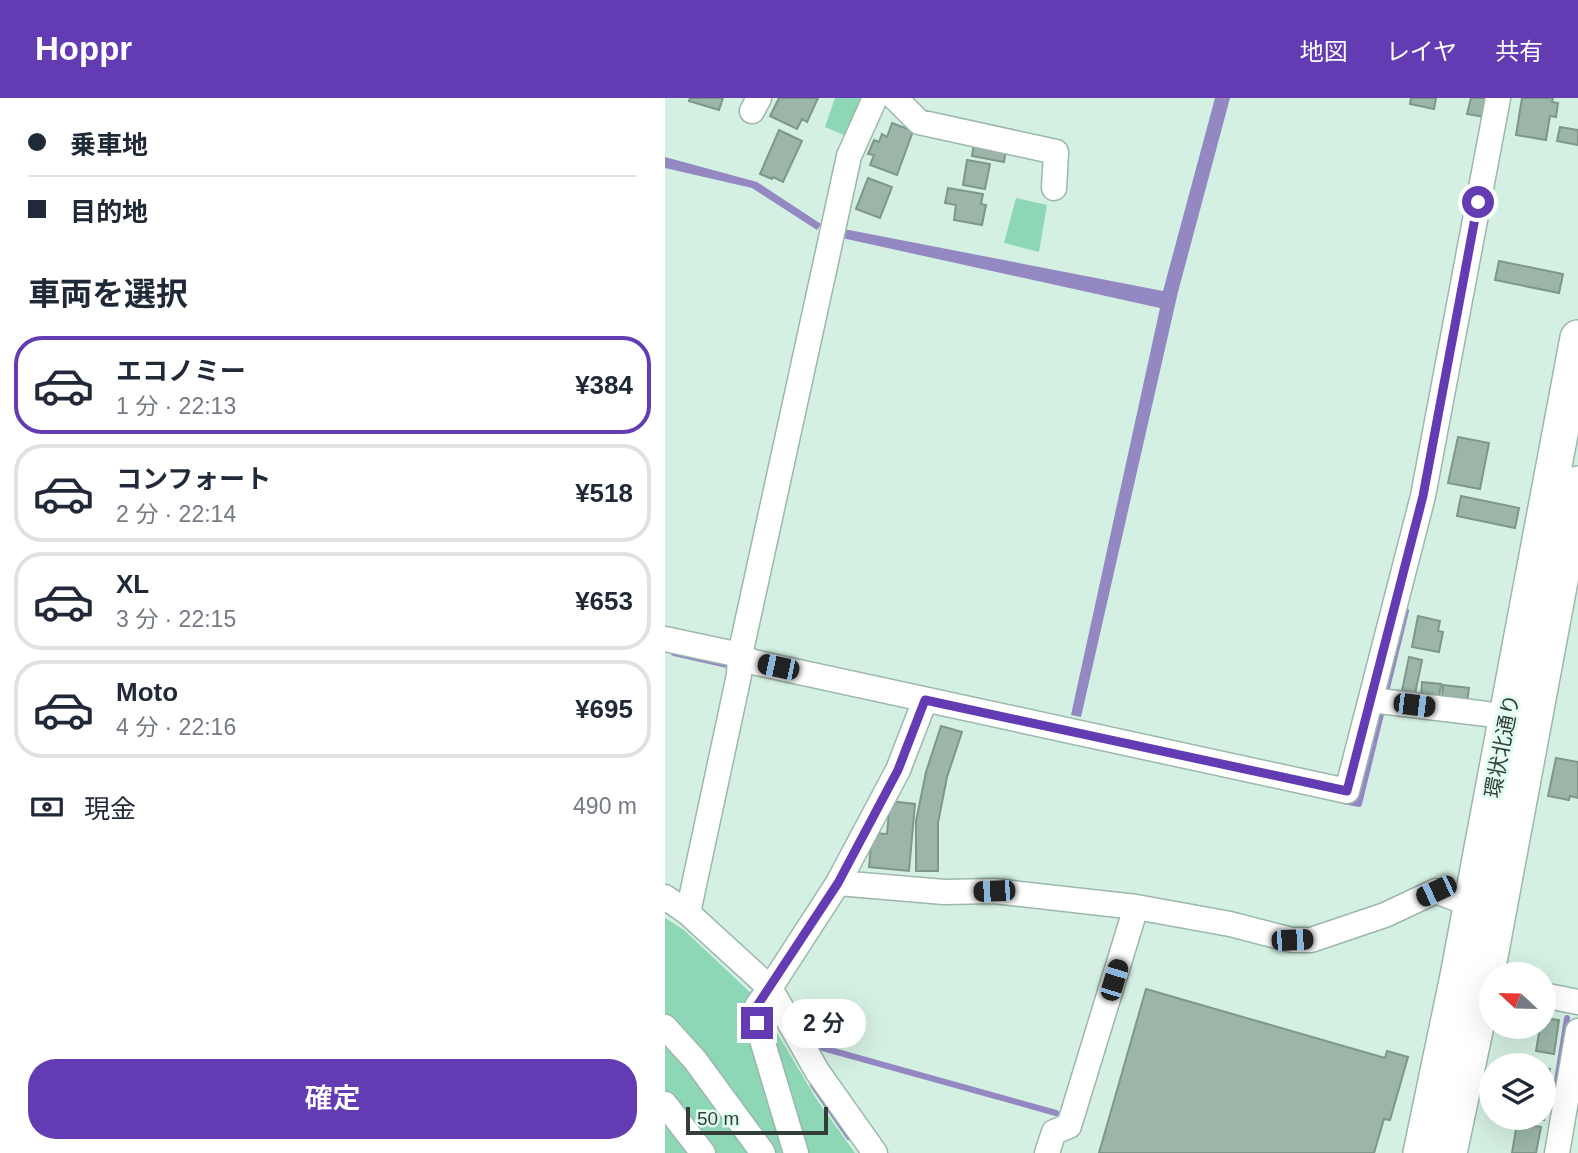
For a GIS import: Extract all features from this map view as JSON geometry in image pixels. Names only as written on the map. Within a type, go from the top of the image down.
[{"type":"highway","name":"環状北通り","points":[[1421,1153],[1478,981],[1472,905],[1578,338]]},
{"type":"highway","name":"環状北通り","points":[[1449,1153],[1478,981],[1578,484]]},
{"type":"street","points":[[688,913],[739,675],[740,655],[849,156],[875,98]]},
{"type":"street","points":[[895,98],[919,121],[1056,152],[1054,188]]},
{"type":"street","points":[[665,639],[740,655],[753,662],[922,707],[1347,791],[1381,701],[1423,496],[1498,98]]},
{"type":"street","points":[[1381,701],[1487,714],[1507,719]]},
{"type":"street","points":[[796,1153],[757,1023],[764,997],[838,883],[898,770],[922,707]]},
{"type":"street","points":[[838,883],[944,892],[994,891],[1136,907],[1230,924],[1292,940],[1311,940],[1385,915],[1436,891],[1472,905]]},
{"type":"street","points":[[665,897],[688,913],[764,997],[875,1153]]},
{"type":"street","points":[[1047,1153],[1053,1132],[1069,1126],[1136,907]]},
{"type":"street","points":[[1556,998],[1578,1002]]},
{"type":"street","points":[[665,1027],[695,1060],[763,1153]]},
{"type":"street","points":[[1557,1153],[1578,1031]]},
{"type":"street","points":[[665,1104],[703,1153]]},
{"type":"green space","points":[[835,98],[864,98],[846,136],[825,127]]},
{"type":"green space","points":[[1016,198],[1047,205],[1039,252],[1004,243]]},
{"type":"green space","points":[[665,918],[684,930],[756,998],[817,1100],[855,1153],[665,1153]]},
{"type":"shaded area","points":[[1215,98],[1230,98],[1178,292],[1081,717],[1071,715],[1160,308],[842,238],[844,229],[1163,291]]},
{"type":"shaded area","points":[[665,157],[757,182],[821,224],[817,230],[752,188],[665,168]]},
{"type":"building","points":[[690,98],[723,98],[719,110],[689,101]]},
{"type":"building","points":[[779,98],[818,98],[807,122],[802,119],[797,129],[770,116]]},
{"type":"building","points":[[1411,98],[1436,98],[1434,109],[1410,104]]},
{"type":"building","points":[[1471,98],[1489,98],[1485,117],[1467,114]]},
{"type":"building","points":[[1522,98],[1553,98],[1552,102],[1558,103],[1556,117],[1550,116],[1546,140],[1516,135]]},
{"type":"building","points":[[892,123],[913,131],[897,175],[870,165],[874,155],[868,154],[874,140],[879,142],[882,134],[887,137]]},
{"type":"building","points":[[1560,127],[1578,130],[1578,145],[1557,141]]},
{"type":"building","points":[[779,130],[802,141],[783,182],[760,174]]},
{"type":"building","points":[[974,143],[1006,149],[1004,162],[972,156]]},
{"type":"building","points":[[967,160],[990,164],[985,189],[963,185]]},
{"type":"building","points":[[868,178],[892,187],[880,218],[856,209]]},
{"type":"building","points":[[948,188],[983,194],[981,204],[986,205],[982,225],[954,220],[956,205],[945,203]]},
{"type":"building","points":[[1499,261],[1563,274],[1559,293],[1495,280]]},
{"type":"building","points":[[1458,437],[1489,443],[1480,489],[1448,483]]},
{"type":"building","points":[[1461,496],[1519,508],[1515,528],[1457,516]]},
{"type":"building","points":[[1418,616],[1440,621],[1438,631],[1443,632],[1439,652],[1412,647]]},
{"type":"building","points":[[1409,657],[1422,660],[1415,694],[1402,691]]},
{"type":"building","points":[[1422,682],[1441,684],[1439,698],[1421,696]]},
{"type":"building","points":[[1443,685],[1469,688],[1467,702],[1442,699]]},
{"type":"building","points":[[941,726],[962,732],[947,777],[938,823],[938,871],[916,871],[916,821],[926,772]]},
{"type":"building","points":[[1556,758],[1578,762],[1578,798],[1570,796],[1569,800],[1548,796]]},
{"type":"building","points":[[890,801],[915,804],[909,871],[869,867],[872,833],[887,834]]},
{"type":"building","points":[[1146,989],[1385,1058],[1387,1051],[1408,1057],[1390,1120],[1384,1119],[1374,1153],[1099,1153]]},
{"type":"building","points":[[1556,1020],[1559,1020],[1554,1053],[1536,1051],[1538,1040],[1556,1040]]},
{"type":"building","points":[[1516,1130],[1540,1130],[1536,1153],[1512,1153]]},
{"type":"waterway","points":[[1385,696],[1406,611]]},
{"type":"waterway","points":[[674,653],[732,666]]},
{"type":"waterway","points":[[1344,801],[1359,804],[1383,706]]},
{"type":"waterway","points":[[1556,1087],[1567,1018]]},
{"type":"waterway","points":[[819,1047],[1056,1113]]},
{"type":"waterway","points":[[813,1085],[849,1137]]},
{"type":"route","points":[[757,1023],[757,1006],[838,883],[898,770],[925,700],[1347,791],[1423,496],[1478,202]]}]
